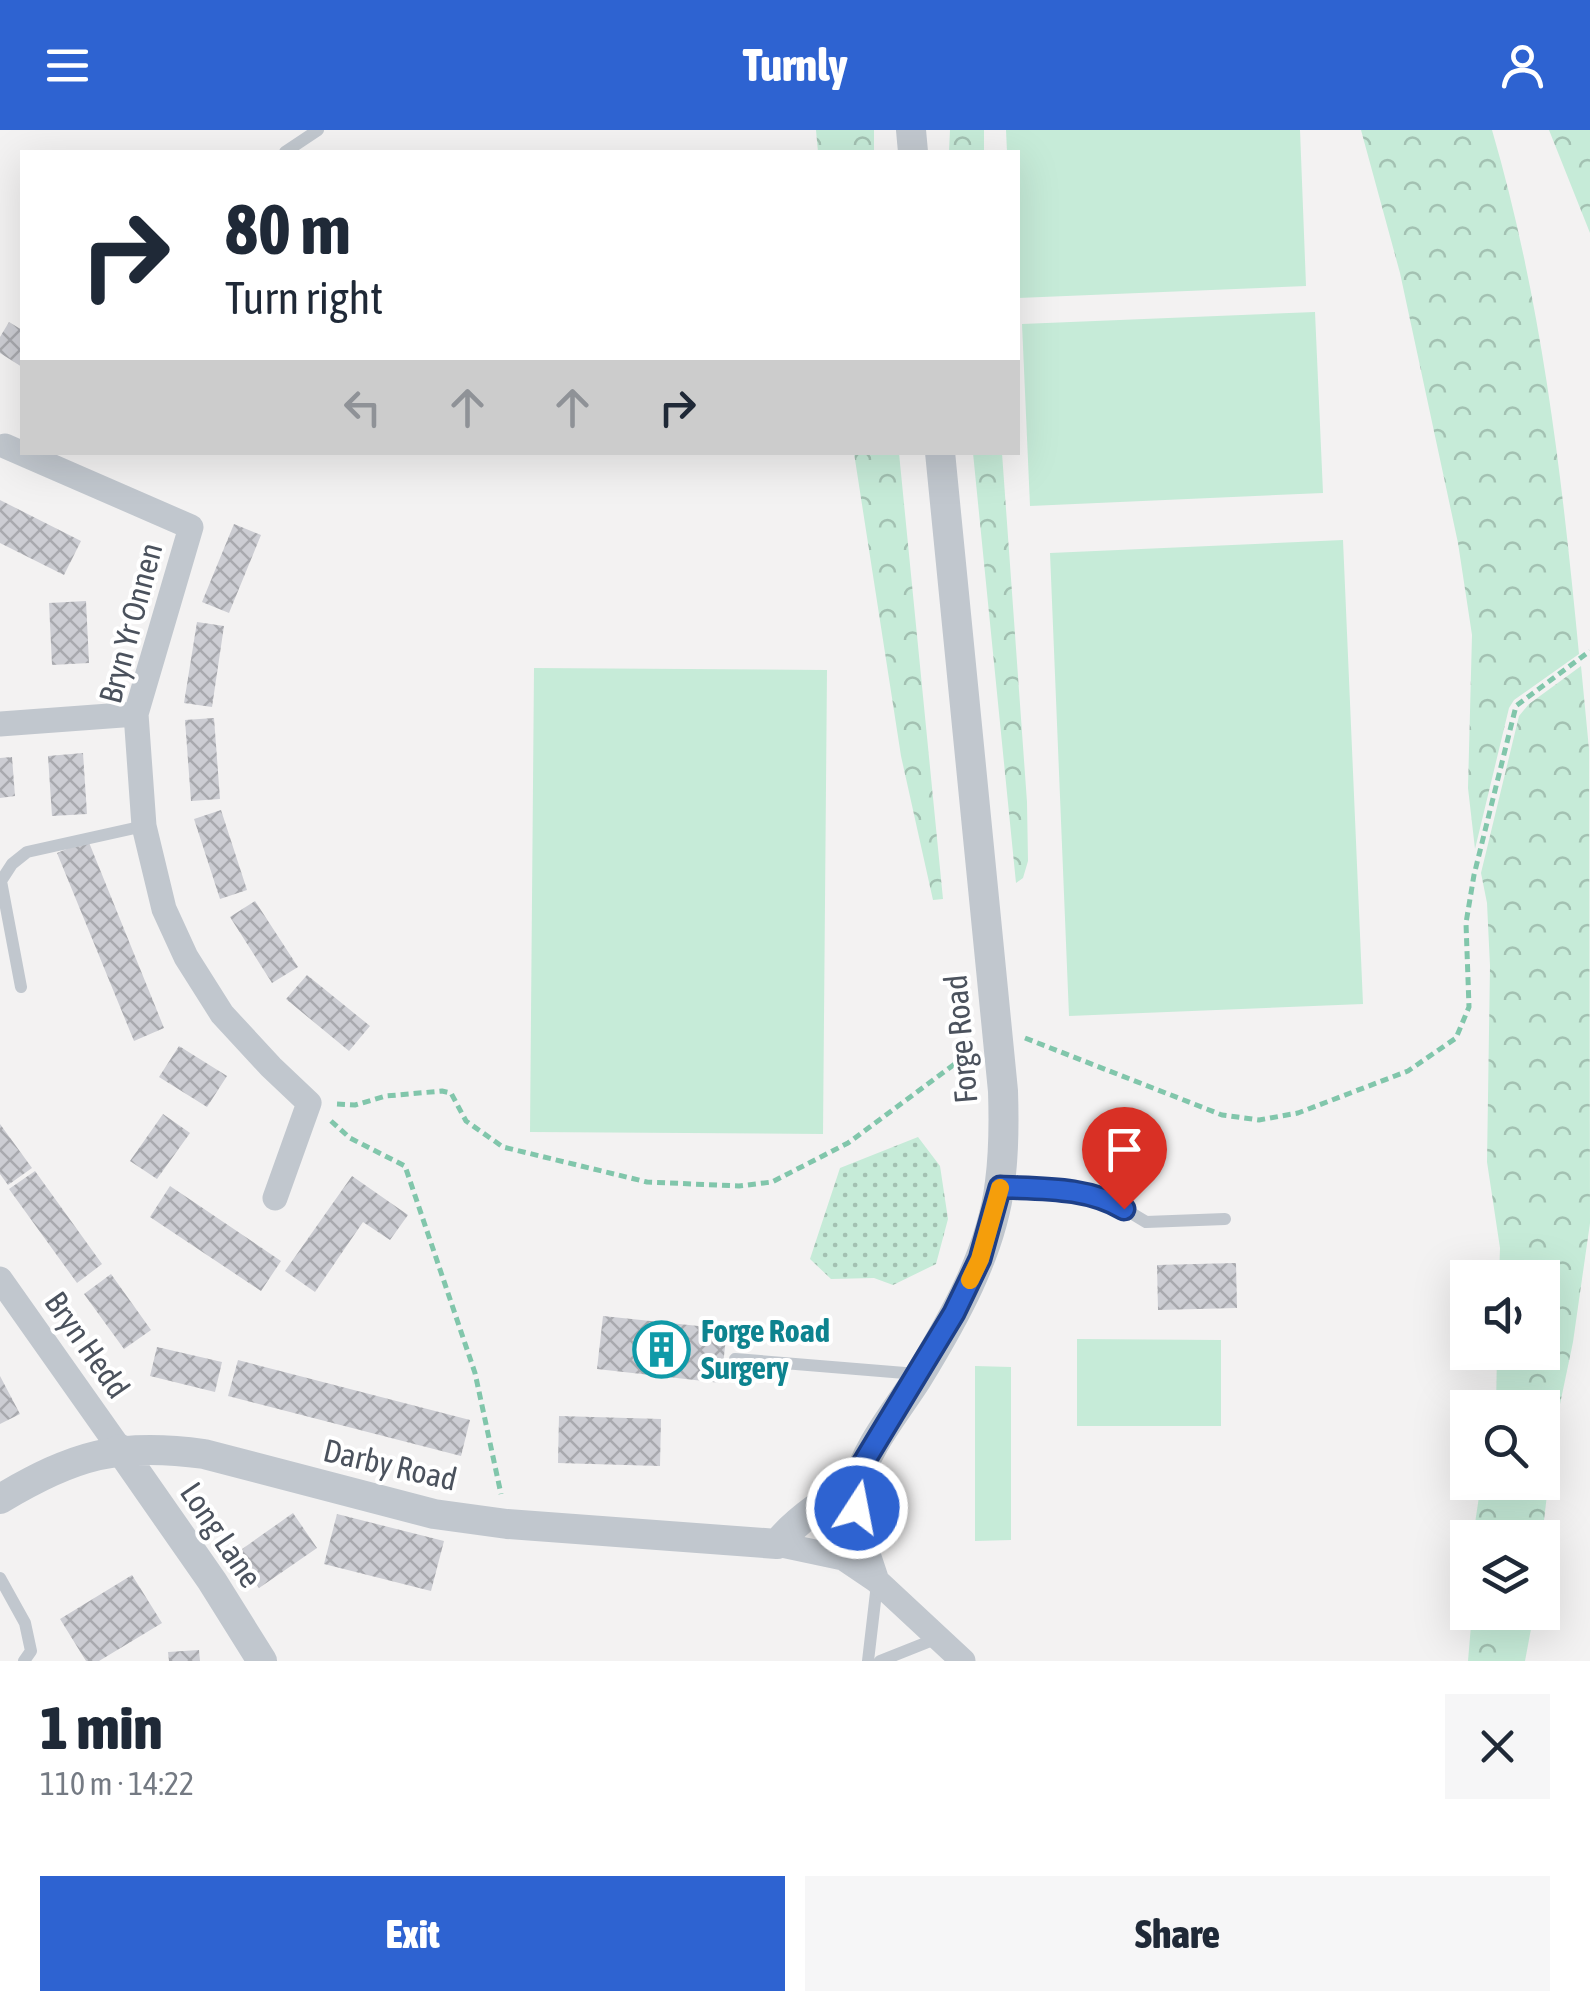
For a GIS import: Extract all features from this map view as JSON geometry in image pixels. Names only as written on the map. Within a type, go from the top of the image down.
[{"type":"street","name":"Bryn Yr Onnen","points":[[5,446],[20,453]]},
{"type":"street","name":"Bryn Yr Onnen","points":[[26,455],[191,527],[136,714],[144,826],[164,910],[186,957],[222,1014],[270,1068],[309,1103]]},
{"type":"street","name":"Forge Road","points":[[858,1485],[862,1465],[920,1374],[980,1259],[1000,1187],[1004,1122],[940,455]]},
{"type":"street","points":[[0,724],[136,714]]},
{"type":"street","points":[[275,1198],[309,1103]]},
{"type":"street","name":"Bryn Hedd","points":[[0,1279],[120,1449]]},
{"type":"street","name":"Darby Road","points":[[0,1499],[75,1460],[120,1449],[168,1449],[204,1454],[434,1514],[507,1524],[777,1544]]},
{"type":"street","name":"Long Lane","points":[[120,1449],[212,1580],[262,1661]]},
{"type":"street","points":[[877,1581],[859,1527],[858,1485],[839,1493],[790,1529],[777,1544],[844,1558],[877,1581],[963,1661]]},
{"type":"lane","points":[[289,150],[318,130]]},
{"type":"lane","points":[[21,987],[1,882],[12,864],[27,852],[144,826]]},
{"type":"lane","points":[[1000,1187],[1102,1196],[1146,1222],[1225,1219]]},
{"type":"lane","points":[[735,1358],[920,1374]]},
{"type":"lane","points":[[0,1578],[25,1623],[32,1650],[24,1661]]},
{"type":"lane","points":[[868,1661],[877,1581]]},
{"type":"lane","points":[[880,1661],[938,1638]]},
{"type":"path","points":[[309,1103],[355,1104],[386,1096],[442,1091],[451,1093],[466,1121],[503,1147],[647,1182],[739,1186],[772,1182],[848,1143],[996,1033],[1030,1038],[1222,1115],[1258,1120],[1298,1113],[1408,1071],[1456,1038],[1470,1007],[1466,923],[1474,875],[1516,706],[1590,650]]},
{"type":"path","points":[[309,1103],[350,1138],[404,1166],[476,1374],[507,1524]]},
{"type":"green space","points":[[816,130],[874,130],[874,150],[818,150]]},
{"type":"green space","points":[[950,130],[984,130],[984,150],[949,150]]},
{"type":"green space","points":[[1006,130],[1300,130],[1306,286],[1020,298],[1020,150],[1007,150]]},
{"type":"green space","points":[[1361,130],[1492,130],[1524,259],[1548,390],[1579,654],[1514,700],[1509,708],[1475,849],[1468,788],[1472,635],[1458,543],[1400,273]]},
{"type":"green space","points":[[1549,130],[1590,130],[1590,233]]},
{"type":"green space","points":[[1315,312],[1323,493],[1030,506],[1022,324]]},
{"type":"green space","points":[[854,455],[899,455],[943,899],[933,900],[901,756]]},
{"type":"green space","points":[[973,455],[1002,455],[1027,802],[1028,861],[1023,878],[1016,883]]},
{"type":"green space","points":[[1343,540],[1363,1004],[1069,1016],[1050,553]]},
{"type":"green space","points":[[1581,666],[1589,749],[1590,1223],[1560,1404],[1560,1390],[1496,1390],[1497,1370],[1560,1370],[1560,1260],[1500,1260],[1487,1162],[1490,966],[1487,903],[1481,873],[1519,716],[1529,704]]},
{"type":"green space","points":[[534,668],[827,670],[823,1134],[530,1132]]},
{"type":"green space","points":[[918,1137],[940,1166],[948,1219],[936,1264],[893,1285],[874,1278],[831,1279],[810,1259],[840,1168]]},
{"type":"green space","points":[[1077,1339],[1221,1340],[1221,1426],[1077,1426]]},
{"type":"green space","points":[[975,1366],[1011,1367],[1011,1540],[975,1541]]},
{"type":"green space","points":[[1478,1500],[1546,1500],[1544,1520],[1476,1520]]},
{"type":"green space","points":[[1471,1630],[1531,1630],[1525,1661],[1468,1661]]},
{"type":"building","points":[[9,322],[20,329],[20,366],[0,353],[0,337]]},
{"type":"building","points":[[0,500],[81,541],[64,575],[0,543]]},
{"type":"building","points":[[234,524],[261,535],[229,613],[202,602]]},
{"type":"building","points":[[86,601],[89,663],[52,665],[49,603]]},
{"type":"building","points":[[197,622],[224,626],[212,707],[184,703]]},
{"type":"building","points":[[214,718],[220,799],[191,801],[185,720]]},
{"type":"building","points":[[83,753],[87,814],[52,816],[48,756]]},
{"type":"building","points":[[12,757],[15,796],[0,798],[0,758]]},
{"type":"building","points":[[221,810],[247,890],[220,899],[194,819]]},
{"type":"building","points":[[88,840],[164,1028],[134,1041],[57,853]]},
{"type":"building","points":[[255,901],[298,967],[272,983],[230,917]]},
{"type":"building","points":[[307,975],[370,1026],[349,1051],[286,999]]},
{"type":"building","points":[[179,1046],[227,1076],[207,1107],[159,1077]]},
{"type":"building","points":[[163,1114],[190,1133],[157,1179],[130,1161]]},
{"type":"building","points":[[0,1124],[32,1168],[8,1185],[0,1174]]},
{"type":"building","points":[[35,1171],[102,1264],[77,1283],[9,1189]]},
{"type":"building","points":[[352,1176],[408,1215],[390,1240],[363,1222],[315,1292],[285,1271]]},
{"type":"building","points":[[170,1186],[281,1261],[261,1291],[150,1217]]},
{"type":"building","points":[[1236,1263],[1237,1308],[1158,1310],[1157,1265]]},
{"type":"building","points":[[111,1274],[151,1330],[124,1349],[84,1294]]},
{"type":"building","name":"Forge Road Surgery","points":[[603,1316],[727,1329],[721,1383],[597,1369]]},
{"type":"building","points":[[157,1347],[222,1362],[215,1392],[150,1376]]},
{"type":"building","points":[[238,1360],[470,1420],[461,1456],[228,1396]]},
{"type":"building","points":[[0,1376],[20,1414],[0,1424]]},
{"type":"building","points":[[559,1416],[661,1419],[660,1466],[558,1463]]},
{"type":"building","points":[[293,1513],[317,1548],[259,1588],[235,1554]]},
{"type":"building","points":[[337,1514],[444,1541],[431,1591],[324,1564]]},
{"type":"building","points":[[132,1575],[162,1623],[99,1661],[86,1661],[60,1619]]},
{"type":"building","points":[[199,1650],[200,1661],[169,1661],[168,1652]]},
{"type":"slow traffic","points":[[970,1280],[1000,1188]]},
{"type":"place","name":"Forge Road Surgery","points":[[662,1349]]},
{"type":"route","points":[[857,1508],[862,1465],[954,1313],[980,1259],[1000,1187],[1102,1196],[1124,1209]]}]
